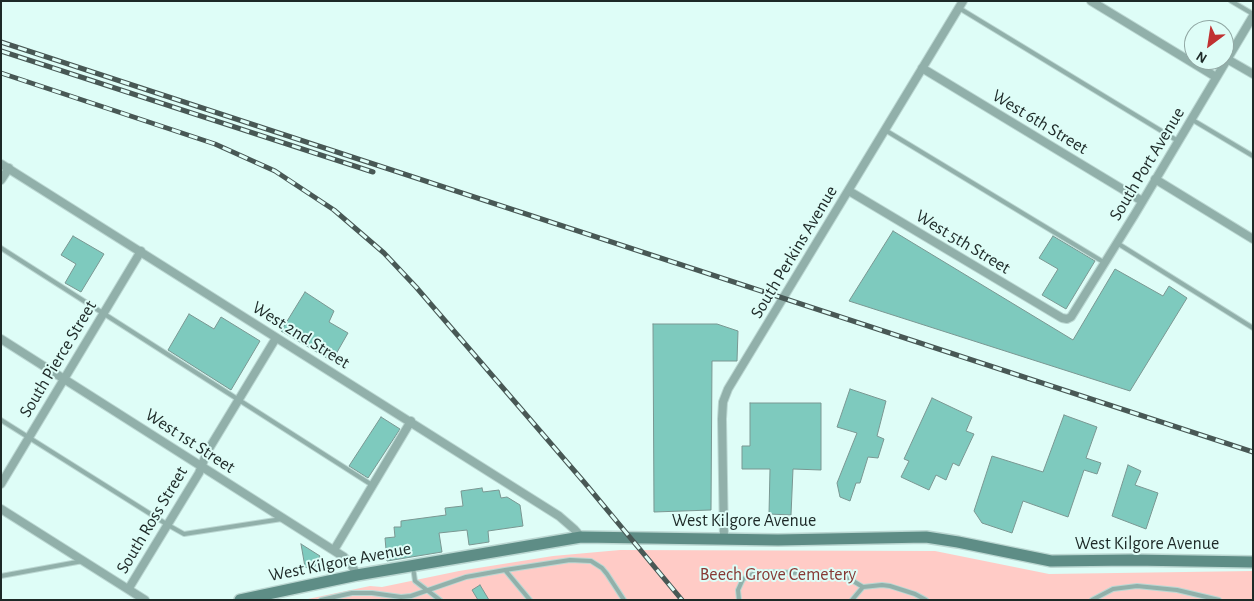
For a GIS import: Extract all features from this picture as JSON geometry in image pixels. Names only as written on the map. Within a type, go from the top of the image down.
[{"type":"main road","name":"West Kilgore Avenue","points":[[240,600],[357,575],[581,537],[778,540],[926,537],[1051,561],[1253,562]]},
{"type":"street","points":[[1091,1],[1216,77]]},
{"type":"street","name":"South Perkins Avenue","points":[[724,539],[722,419],[728,389],[961,4]]},
{"type":"street","name":"South Port Avenue","points":[[1234,47],[1253,15]]},
{"type":"street","points":[[1234,63],[1253,74]]},
{"type":"street","name":"West 6th Street","points":[[922,68],[1142,201]]},
{"type":"street","name":"South Port Avenue","points":[[1062,318],[1067,319],[1071,317],[1220,70]]},
{"type":"street","name":"West 2nd Street","points":[[1,164],[559,516],[581,537]]},
{"type":"street","points":[[1,180],[9,168]]},
{"type":"street","points":[[1155,179],[1253,239]]},
{"type":"street","name":"West 5th Street","points":[[849,191],[1062,318]]},
{"type":"street","name":"South Pierce Street","points":[[1,484],[141,251]]},
{"type":"street","name":"South Ross Street","points":[[129,588],[168,526],[202,466],[207,452],[276,338]]},
{"type":"street","name":"West 1st Street","points":[[1,339],[334,550],[348,561],[357,575]]},
{"type":"street","points":[[334,550],[411,421]]},
{"type":"street","points":[[1,509],[146,600]]},
{"type":"lane","points":[[1231,1],[1253,15]]},
{"type":"lane","points":[[961,4],[1178,141]]},
{"type":"lane","points":[[1191,119],[1253,156]]},
{"type":"lane","points":[[885,130],[1105,263]]},
{"type":"lane","points":[[1118,242],[1253,328]]},
{"type":"lane","points":[[1,248],[372,485]]},
{"type":"lane","points":[[1,420],[168,526],[184,534],[284,519]]},
{"type":"lane","points":[[321,600],[372,593],[401,598],[466,577],[570,560],[591,562],[602,568],[624,600]]},
{"type":"lane","points":[[1,576],[84,561]]},
{"type":"lane","points":[[413,566],[414,581],[440,600]]},
{"type":"lane","points":[[505,570],[530,600]]},
{"type":"lane","points":[[739,600],[738,590],[740,584],[749,575],[755,573],[836,574],[848,578],[863,587],[890,586],[915,594],[926,600]]},
{"type":"lane","points":[[1092,600],[1113,589],[1137,586],[1177,590],[1219,600]]},
{"type":"lane","points":[[852,600],[863,587]]},
{"type":"green space","name":"Beech Grove Cemetery","points":[[620,550],[935,551],[1049,574],[1253,571],[1253,600],[303,600],[370,586],[382,587],[459,571],[553,556]]},
{"type":"building","points":[[893,231],[1073,340],[1115,269],[1163,296],[1169,286],[1187,298],[1130,391],[849,301]]},
{"type":"building","points":[[73,236],[104,254],[81,292],[65,283],[76,264],[61,255]]},
{"type":"building","points":[[1053,236],[1095,261],[1066,309],[1042,295],[1058,269],[1039,258]]},
{"type":"building","points":[[305,292],[334,311],[329,322],[348,333],[332,361],[281,331]]},
{"type":"building","points":[[189,314],[214,329],[221,317],[260,341],[231,390],[168,350]]},
{"type":"building","points":[[653,324],[717,324],[738,331],[737,361],[712,361],[711,510],[654,512]]},
{"type":"building","points":[[850,389],[886,401],[877,436],[884,439],[878,458],[868,457],[860,483],[856,483],[850,501],[840,497],[837,483],[857,433],[837,427]]},
{"type":"building","points":[[932,398],[972,417],[966,431],[974,434],[959,466],[953,463],[946,480],[936,475],[929,490],[901,477],[909,461],[904,459]]},
{"type":"building","points":[[750,403],[821,403],[821,470],[793,469],[791,515],[769,514],[770,469],[742,469],[742,446],[750,446]]},
{"type":"building","points":[[1064,415],[1097,427],[1086,458],[1101,463],[1097,474],[1084,470],[1068,517],[1023,501],[1012,533],[982,523],[974,511],[992,456],[1043,472]]},
{"type":"building","points":[[381,417],[400,429],[368,478],[349,466]]},
{"type":"building","points":[[1128,465],[1141,471],[1135,485],[1158,493],[1146,529],[1112,516]]},
{"type":"building","points":[[482,488],[483,492],[499,490],[501,498],[507,497],[520,505],[523,526],[488,531],[489,542],[469,545],[467,530],[439,533],[442,552],[387,561],[385,538],[395,537],[394,527],[401,527],[401,521],[446,515],[445,508],[463,506],[461,491]]},
{"type":"building","points":[[301,544],[320,556],[313,570],[305,567]]},
{"type":"building","points":[[480,585],[489,600],[478,600],[472,590]]},
{"type":"railway","points":[[1,42],[1253,452]]},
{"type":"railway","points":[[1,51],[373,172]]},
{"type":"railway","points":[[1,73],[215,144],[275,171],[334,210],[384,253],[416,287],[584,482],[682,600]]}]
